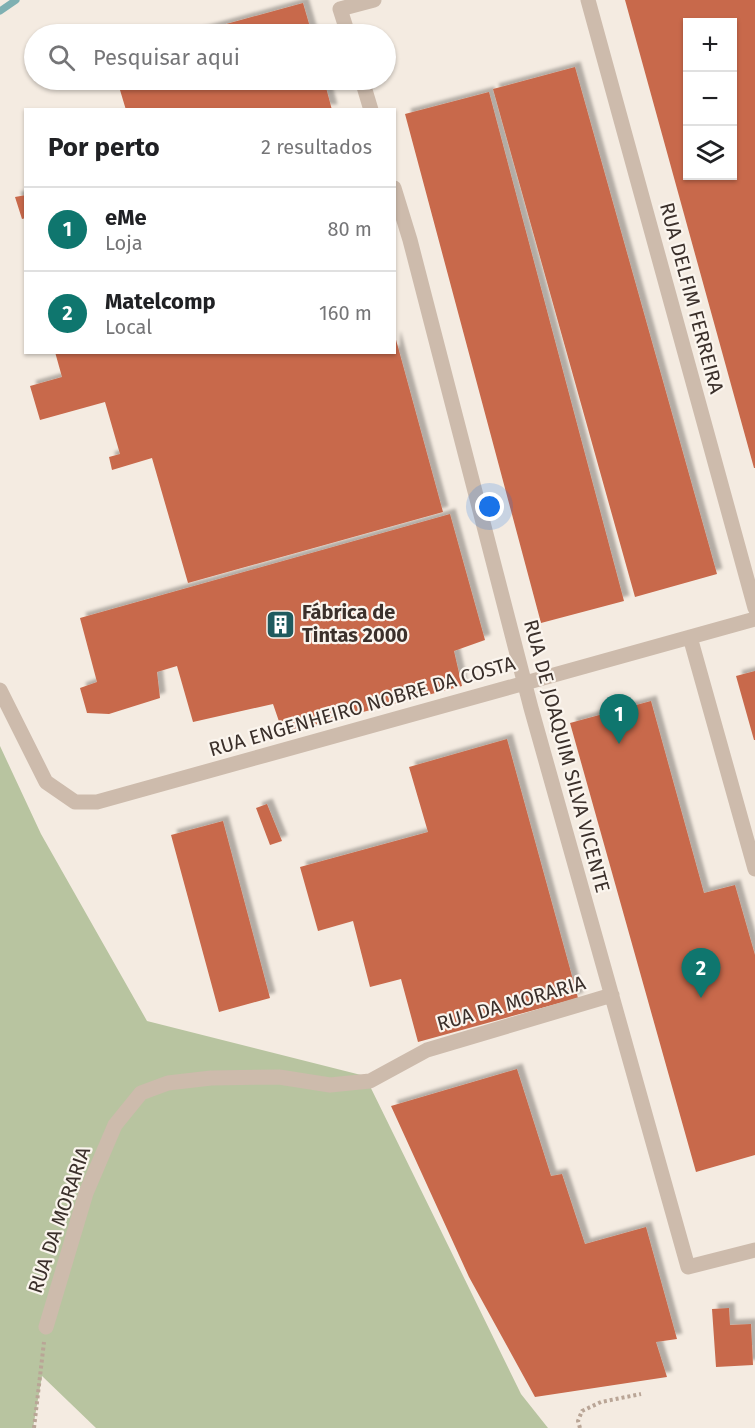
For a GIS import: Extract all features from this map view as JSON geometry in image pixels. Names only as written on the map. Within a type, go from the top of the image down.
[{"type":"street","points":[[345,24],[340,9],[374,0]]},
{"type":"street","name":"RUA DELFIM FERREIRA","points":[[588,0],[755,608]]},
{"type":"street","points":[[365,90],[370,108]]},
{"type":"street","name":"RUA DE JOAQUIM SILVA VICENTE","points":[[396,194],[410,240],[524,683],[688,1267],[755,1250]]},
{"type":"street","name":"RUA ENGENHEIRO NOBRE DA COSTA","points":[[0,690],[46,782],[75,802],[97,802],[755,619]]},
{"type":"street","points":[[690,637],[755,869]]},
{"type":"street","name":"RUA DA MORARIA","points":[[46,1327],[86,1193],[115,1125],[141,1093],[168,1083],[211,1078],[279,1077],[330,1085],[370,1081],[427,1050],[612,995]]},
{"type":"path","points":[[34,1428],[46,1327]]},
{"type":"path","points":[[580,1428],[578,1420],[582,1411],[601,1402],[641,1394]]},
{"type":"green space","points":[[0,746],[41,834],[147,1021],[365,1076],[521,1394],[548,1428],[96,1428],[42,1376],[33,1428],[0,1428]]},
{"type":"building","points":[[625,0],[755,0],[754,468]]},
{"type":"building","points":[[303,3],[309,24],[226,24]]},
{"type":"building","points":[[575,67],[717,574],[635,597],[493,89]]},
{"type":"building","points":[[120,90],[327,90],[331,108],[125,108]]},
{"type":"building","points":[[489,92],[624,601],[541,623],[405,114]]},
{"type":"building","points":[[24,195],[24,218],[22,219],[15,197]]},
{"type":"building","points":[[396,340],[443,512],[188,583],[152,458],[112,470],[109,457],[120,454],[105,402],[40,420],[30,386],[62,377],[56,354],[396,354]]},
{"type":"building","name":"Fábrica de Tintas 2000","points":[[450,514],[485,640],[454,651],[462,686],[283,733],[273,704],[193,722],[177,666],[157,672],[160,698],[109,714],[87,713],[80,688],[97,682],[80,618]]},
{"type":"building","points":[[755,671],[755,740],[754,740],[736,676]]},
{"type":"building","points":[[651,701],[704,893],[735,885],[755,955],[755,1155],[696,1172],[570,723]]},
{"type":"building","points":[[507,739],[578,998],[418,1042],[401,979],[370,987],[353,921],[318,931],[300,867],[428,832],[409,767]]},
{"type":"building","points":[[267,804],[282,841],[270,845],[256,808]]},
{"type":"building","points":[[223,821],[270,998],[219,1012],[171,835]]},
{"type":"building","points":[[517,1069],[551,1176],[562,1174],[585,1244],[646,1227],[677,1339],[656,1342],[667,1377],[535,1397],[469,1277],[391,1106]]},
{"type":"building","points":[[729,1308],[730,1325],[751,1324],[753,1365],[716,1367],[712,1309]]},
{"type":"waterway","points":[[0,11],[16,0]]},
{"type":"place","name":"Fábrica de Tintas 2000","points":[[281,624]]},
{"type":"place","name":"eMe","points":[[619,744]]},
{"type":"place","name":"Matelcomp","points":[[701,998]]}]
